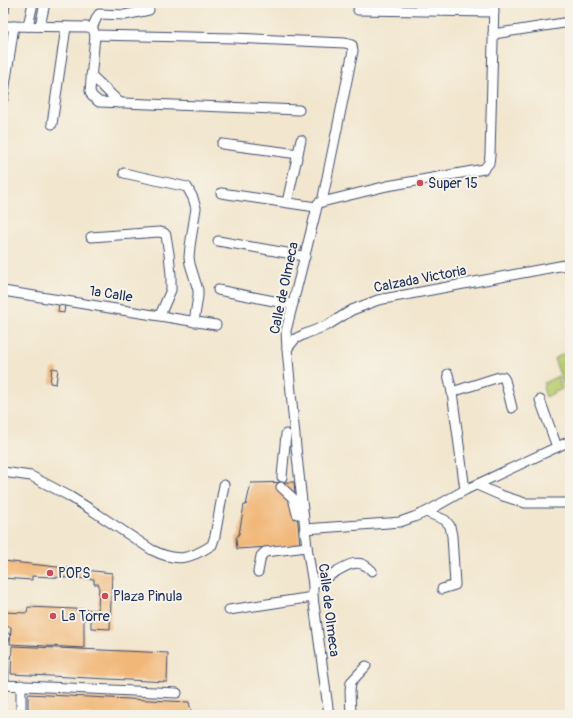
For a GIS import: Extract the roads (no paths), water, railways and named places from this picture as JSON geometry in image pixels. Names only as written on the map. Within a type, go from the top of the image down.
[{"type":"street","points":[[28,26],[33,3]]},
{"type":"street","points":[[40,26],[45,3]]},
{"type":"street","points":[[221,192],[315,205],[387,186],[484,169],[489,163],[494,7],[358,10]]},
{"type":"street","points":[[149,10],[125,15],[99,14],[97,17],[94,31],[90,90],[94,98],[102,102],[300,110]]},
{"type":"street","points":[[493,34],[570,22]]},
{"type":"street","points":[[3,26],[13,30],[28,26],[88,27],[94,31]]},
{"type":"street","points":[[52,124],[66,27]]},
{"type":"street","points":[[3,99],[13,30]]},
{"type":"street","name":"Calle de Olmeca","points":[[94,31],[329,42],[352,45],[352,57],[289,304],[286,331],[286,349],[303,514],[329,715]]},
{"type":"street","points":[[91,75],[120,103]]},
{"type":"street","points":[[287,202],[301,140]]},
{"type":"street","points":[[222,144],[298,154]]},
{"type":"street","points":[[124,173],[186,187],[193,198],[196,208],[189,257],[198,290],[194,322]]},
{"type":"street","points":[[91,237],[159,232],[164,233],[166,236],[170,268],[170,290],[160,315]]},
{"type":"street","points":[[218,241],[301,256]]},
{"type":"street","name":"Calzada Victoria","points":[[286,349],[295,339],[328,325],[352,310],[378,300],[570,264]]},
{"type":"street","points":[[218,290],[289,304]]},
{"type":"street","name":"1a Calle","points":[[3,291],[216,325]]},
{"type":"street","points":[[448,374],[452,392],[465,490]]},
{"type":"street","points":[[452,392],[503,377],[512,408]]},
{"type":"street","points":[[540,400],[557,448]]},
{"type":"street","points":[[282,477],[286,434]]},
{"type":"street","points":[[305,529],[400,522],[426,512],[465,490],[570,441]]},
{"type":"street","points":[[285,448],[296,447]]},
{"type":"street","points":[[3,472],[31,476],[69,496],[152,550],[168,556],[182,558],[200,553],[212,545],[224,485]]},
{"type":"street","points":[[477,485],[500,496],[525,502],[570,503]]},
{"type":"street","points":[[281,487],[293,498],[296,514],[303,514]]},
{"type":"street","points":[[426,512],[445,520],[450,526],[455,585],[442,589]]},
{"type":"street","points":[[258,572],[261,556],[265,552],[307,547]]},
{"type":"street","points":[[313,584],[351,564],[365,565],[372,571]]},
{"type":"street","points":[[229,610],[313,597]]},
{"type":"street","points":[[3,657],[4,685],[177,693]]},
{"type":"street","points":[[351,715],[351,682],[366,666]]},
{"type":"street","points":[[21,685],[21,715]]},
{"type":"place","name":"Super 15","points":[[420,183]]},
{"type":"place","name":"POPS","points":[[50,573]]},
{"type":"place","name":"Plaza Pinula","points":[[105,596]]},
{"type":"place","name":"La Torre","points":[[53,616]]}]
